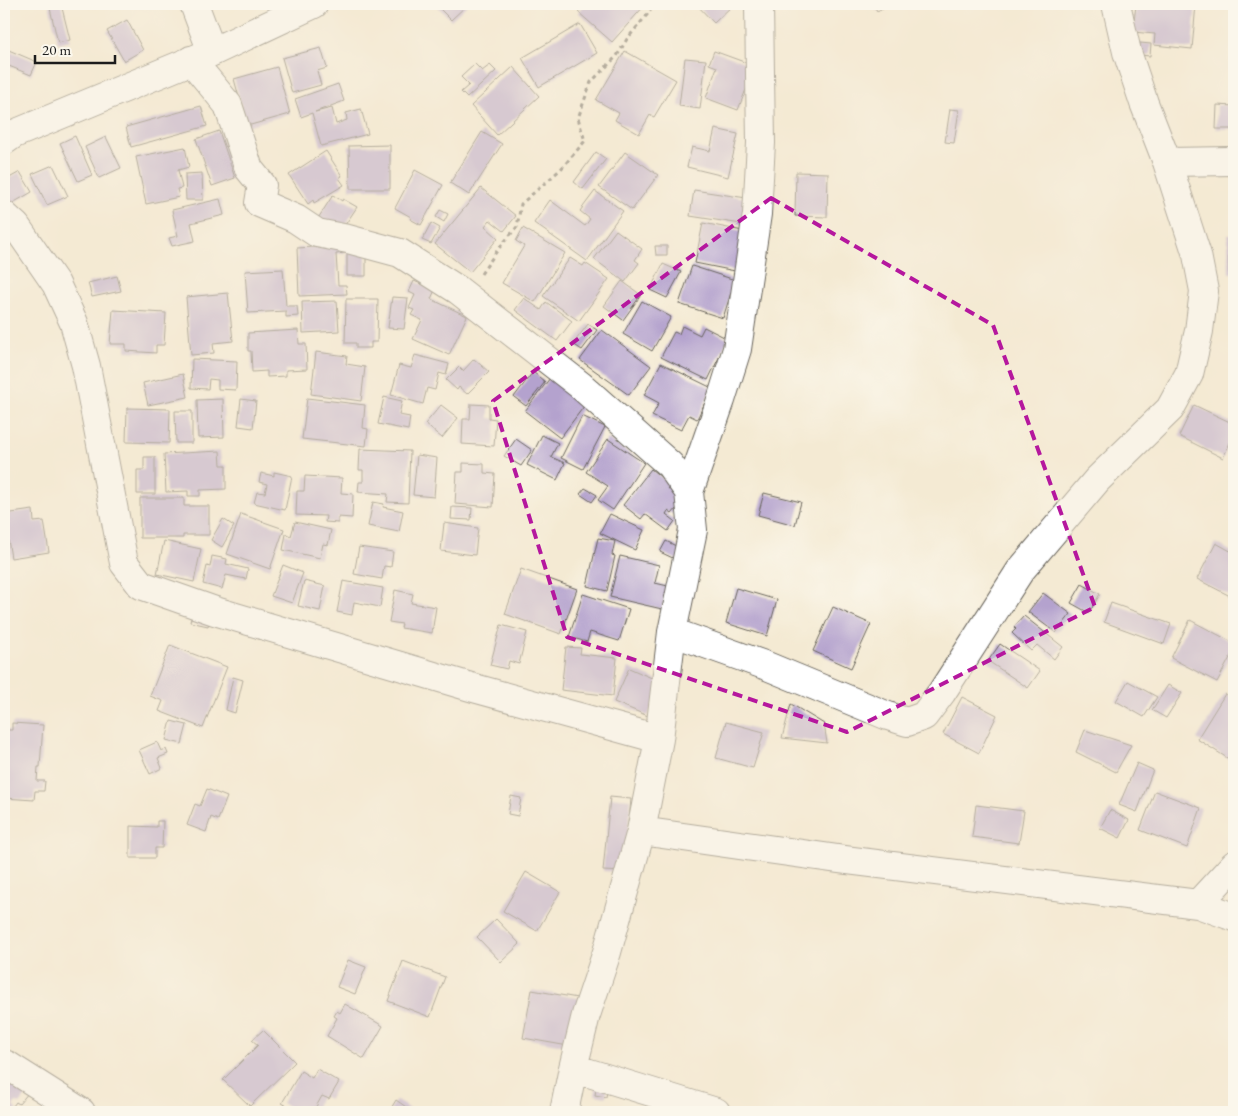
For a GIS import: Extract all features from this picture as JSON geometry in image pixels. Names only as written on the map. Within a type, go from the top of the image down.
[{"type":"street","points":[[194,4],[201,56],[228,106],[249,169],[262,185],[259,203],[296,219],[317,233],[400,253],[458,290],[580,385],[670,465],[688,492],[693,530],[672,632],[658,739],[641,831],[607,952],[586,1015],[564,1112]]},
{"type":"street","points":[[7,132],[201,56],[314,4]]},
{"type":"street","points":[[688,492],[737,349],[757,214],[761,142],[759,4]]},
{"type":"street","points":[[672,632],[767,666],[888,716],[908,722],[924,716],[942,692],[1020,571],[1097,480],[1170,409],[1190,374],[1199,331],[1204,291],[1196,255],[1167,162],[1127,52],[1116,4]]},
{"type":"street","points":[[1167,162],[1234,161]]},
{"type":"street","points":[[4,215],[16,226],[56,284],[74,323],[86,366],[124,563],[141,585],[215,611],[474,688],[658,739]]},
{"type":"street","points":[[641,831],[838,859],[1198,904],[1234,917]]},
{"type":"street","points":[[1198,904],[1234,865]]},
{"type":"street","points":[[4,1064],[81,1112]]},
{"type":"street","points":[[573,1068],[716,1112]]},
{"type":"path","points":[[458,290],[482,272],[517,227],[521,204],[561,169],[585,141],[578,118],[591,82],[617,56],[627,39],[651,10]]},
{"type":"highlighted area","points":[[771,198],[993,325],[1095,607],[847,732],[567,637],[493,401]]},
{"type":"building","points":[[49,4],[61,4],[70,40],[58,43]]},
{"type":"building","points":[[435,4],[468,4],[451,20]]},
{"type":"building","points":[[586,4],[645,5],[612,42],[578,12]]},
{"type":"building","points":[[696,4],[734,4],[714,23]]},
{"type":"building","points":[[873,4],[891,4],[877,11]]},
{"type":"building","points":[[1136,4],[1196,4],[1192,49],[1154,45],[1155,34],[1133,32]]},
{"type":"building","points":[[127,20],[143,50],[124,61],[107,31]]},
{"type":"building","points":[[580,24],[597,53],[539,87],[522,58]]},
{"type":"building","points":[[1140,43],[1151,44],[1150,56],[1140,55]]},
{"type":"building","points":[[4,48],[37,62],[31,75],[4,64]]},
{"type":"building","points":[[321,48],[327,68],[317,71],[321,85],[292,93],[282,58]]},
{"type":"building","points":[[625,51],[676,80],[654,117],[650,115],[639,134],[615,120],[619,113],[596,100]]},
{"type":"building","points":[[714,51],[755,66],[738,110],[706,98],[717,67],[709,64]]},
{"type":"building","points":[[685,58],[706,60],[700,109],[679,106]]},
{"type":"building","points":[[475,64],[482,71],[490,65],[496,71],[467,98],[461,92],[469,85],[461,77]]},
{"type":"building","points":[[277,67],[290,114],[247,126],[234,79]]},
{"type":"building","points":[[513,67],[539,96],[497,135],[471,106]]},
{"type":"building","points":[[338,84],[344,101],[315,112],[332,108],[336,124],[347,120],[346,113],[361,109],[368,134],[321,146],[312,113],[301,117],[295,99]]},
{"type":"building","points":[[1217,105],[1234,106],[1234,129],[1216,129]]},
{"type":"building","points":[[201,106],[207,126],[131,147],[126,127]]},
{"type":"building","points":[[950,109],[959,110],[954,143],[945,142]]},
{"type":"building","points":[[715,129],[738,134],[728,177],[687,167],[692,147],[710,151]]},
{"type":"building","points":[[219,131],[235,178],[212,186],[196,139]]},
{"type":"building","points":[[482,132],[502,144],[469,195],[450,183]]},
{"type":"building","points":[[75,136],[92,175],[78,181],[60,143]]},
{"type":"building","points":[[106,137],[121,168],[99,178],[85,147]]},
{"type":"building","points":[[390,145],[390,189],[350,189],[349,146]]},
{"type":"building","points":[[185,147],[189,167],[178,170],[182,188],[177,189],[179,197],[146,204],[136,157]]},
{"type":"building","points":[[326,151],[342,176],[339,178],[344,185],[314,203],[313,200],[308,204],[289,175]]},
{"type":"building","points":[[596,152],[606,159],[583,189],[574,182]]},
{"type":"building","points":[[625,152],[658,175],[632,210],[599,187]]},
{"type":"building","points":[[53,165],[68,196],[47,205],[32,174]]},
{"type":"building","points":[[415,170],[443,185],[421,225],[395,208]]},
{"type":"building","points":[[20,172],[32,192],[4,208],[4,181]]},
{"type":"building","points":[[796,172],[828,173],[827,217],[795,216]]},
{"type":"building","points":[[202,173],[203,200],[186,200],[185,174]]},
{"type":"building","points":[[481,188],[516,216],[504,231],[490,220],[485,226],[498,238],[470,272],[435,244]]},
{"type":"building","points":[[694,190],[753,199],[748,225],[690,216]]},
{"type":"building","points":[[595,191],[623,211],[587,261],[534,223],[550,200],[585,226],[590,219],[580,211]]},
{"type":"building","points":[[333,195],[357,207],[339,234],[317,220]]},
{"type":"building","points":[[220,199],[224,215],[191,223],[195,241],[172,246],[169,238],[178,236],[172,210]]},
{"type":"building","points":[[440,210],[448,214],[444,222],[436,217]]},
{"type":"building","points":[[431,223],[440,228],[431,244],[422,240]]},
{"type":"building","points":[[703,223],[748,232],[740,272],[695,263]]},
{"type":"building","points":[[523,228],[565,253],[535,302],[502,283],[524,246],[516,241]]},
{"type":"building","points":[[616,230],[642,249],[635,260],[639,263],[625,282],[594,259]]},
{"type":"building","points":[[1228,234],[1234,234],[1234,273],[1229,273]]},
{"type":"building","points":[[344,245],[345,253],[336,254],[338,285],[346,285],[347,294],[299,296],[297,248]]},
{"type":"building","points":[[347,246],[366,246],[366,276],[347,276]]},
{"type":"building","points":[[655,246],[667,246],[667,255],[656,255]]},
{"type":"building","points":[[570,258],[583,266],[585,263],[609,279],[579,321],[543,296]]},
{"type":"building","points":[[663,264],[681,272],[667,298],[650,290]]},
{"type":"building","points":[[692,266],[735,280],[723,318],[679,304]]},
{"type":"building","points":[[283,269],[286,306],[297,306],[298,316],[286,317],[286,311],[248,313],[245,271]]},
{"type":"building","points":[[117,276],[121,291],[92,297],[88,283]]},
{"type":"building","points":[[414,281],[435,290],[431,299],[467,316],[449,355],[413,339],[422,320],[411,315],[414,310],[409,308],[415,295],[409,292]]},
{"type":"building","points":[[622,281],[641,295],[623,320],[604,306]]},
{"type":"building","points":[[228,293],[233,341],[213,343],[214,353],[191,355],[186,297]]},
{"type":"building","points":[[392,297],[408,298],[404,329],[388,328]]},
{"type":"building","points":[[524,298],[541,310],[546,302],[572,321],[557,341],[515,310]]},
{"type":"building","points":[[346,299],[378,299],[377,342],[371,342],[371,348],[356,348],[356,343],[345,343]]},
{"type":"building","points":[[337,301],[339,331],[303,333],[302,302]]},
{"type":"building","points":[[642,301],[671,317],[652,351],[623,334]]},
{"type":"building","points":[[113,310],[166,313],[164,345],[156,345],[156,353],[126,351],[126,344],[110,344]]},
{"type":"building","points":[[588,324],[597,330],[582,350],[573,344]]},
{"type":"building","points":[[682,326],[700,335],[704,327],[728,339],[708,380],[661,357],[674,332],[679,334]]},
{"type":"building","points":[[298,330],[299,344],[306,344],[307,369],[286,370],[286,376],[267,377],[267,371],[252,372],[251,351],[248,351],[248,333]]},
{"type":"building","points":[[602,330],[651,366],[629,395],[580,360]]},
{"type":"building","points":[[316,352],[347,356],[346,364],[365,367],[361,401],[311,394]]},
{"type":"building","points":[[415,355],[449,364],[446,375],[439,373],[435,390],[427,388],[423,404],[391,395],[399,365],[411,368]]},
{"type":"building","points":[[192,359],[237,361],[236,390],[218,389],[218,380],[209,379],[208,389],[191,388]]},
{"type":"building","points":[[474,359],[489,372],[467,394],[459,387],[457,390],[446,380],[459,367],[463,371]]},
{"type":"building","points":[[661,363],[712,388],[697,419],[689,415],[681,430],[652,416],[659,403],[644,395]]},
{"type":"building","points":[[533,372],[545,382],[526,406],[514,397]]},
{"type":"building","points":[[183,374],[188,397],[148,405],[143,383]]},
{"type":"building","points":[[550,378],[585,405],[560,438],[525,411]]},
{"type":"building","points":[[384,397],[402,401],[399,415],[410,417],[408,430],[378,424]]},
{"type":"building","points":[[307,398],[365,405],[363,428],[368,429],[366,446],[302,439]]},
{"type":"building","points":[[223,399],[224,437],[198,438],[197,400]]},
{"type":"building","points":[[241,399],[256,401],[253,428],[238,426]]},
{"type":"building","points":[[471,404],[489,405],[489,418],[496,419],[494,446],[462,444],[463,419],[470,419]]},
{"type":"building","points":[[441,405],[458,418],[442,438],[425,424]]},
{"type":"building","points":[[1194,405],[1234,424],[1234,434],[1223,458],[1179,436]]},
{"type":"building","points":[[127,408],[170,409],[169,443],[126,442]]},
{"type":"building","points":[[175,411],[192,411],[192,443],[176,443]]},
{"type":"building","points":[[582,416],[605,427],[583,469],[561,458]]},
{"type":"building","points":[[542,435],[558,443],[551,457],[565,463],[557,480],[527,465]]},
{"type":"building","points":[[516,439],[532,450],[521,466],[504,456]]},
{"type":"building","points":[[608,439],[644,463],[613,510],[598,500],[608,486],[586,472]]},
{"type":"building","points":[[360,449],[410,451],[408,503],[387,502],[388,494],[358,492],[359,482],[363,482],[363,470],[359,470]]},
{"type":"building","points":[[220,451],[221,465],[226,465],[226,489],[200,490],[200,496],[188,496],[188,491],[166,492],[164,454]]},
{"type":"building","points":[[417,455],[437,458],[434,497],[413,495]]},
{"type":"building","points":[[144,457],[155,457],[155,494],[137,494],[137,470],[144,470]]},
{"type":"building","points":[[463,463],[484,464],[484,473],[495,474],[493,507],[455,504],[457,472],[463,472]]},
{"type":"building","points":[[651,469],[686,497],[672,514],[668,511],[666,514],[675,521],[668,531],[645,514],[641,519],[623,505]]},
{"type":"building","points":[[274,472],[292,476],[285,510],[254,503],[257,492],[265,493],[267,484],[259,482],[261,473],[274,476]]},
{"type":"building","points":[[305,476],[342,478],[341,493],[353,494],[352,518],[338,517],[338,523],[325,522],[326,516],[296,515],[297,491],[304,491]]},
{"type":"building","points":[[585,488],[597,495],[592,502],[580,494]]},
{"type":"building","points":[[764,493],[801,502],[795,525],[758,515]]},
{"type":"building","points":[[140,498],[184,498],[184,506],[209,506],[209,535],[183,535],[183,538],[140,538]]},
{"type":"building","points":[[373,502],[384,504],[383,507],[403,511],[399,532],[368,526]]},
{"type":"building","points":[[452,507],[472,508],[471,520],[451,519]]},
{"type":"building","points":[[33,510],[34,522],[44,521],[49,552],[11,558],[4,514]]},
{"type":"building","points":[[241,514],[284,529],[270,569],[227,554]]},
{"type":"building","points":[[610,514],[644,530],[635,550],[600,533]]},
{"type":"building","points":[[223,519],[234,526],[222,547],[211,540]]},
{"type":"building","points":[[295,522],[331,530],[328,545],[323,544],[320,558],[283,550],[286,534],[291,536]]},
{"type":"building","points":[[444,523],[478,528],[475,555],[441,551]]},
{"type":"building","points":[[598,538],[615,541],[612,555],[615,556],[607,591],[587,586]]},
{"type":"building","points":[[164,541],[201,549],[194,582],[157,574]]},
{"type":"building","points":[[666,541],[682,549],[677,560],[660,552]]},
{"type":"building","points":[[1216,543],[1234,553],[1234,598],[1197,579]]},
{"type":"building","points":[[359,547],[393,552],[391,567],[384,566],[382,579],[354,574]]},
{"type":"building","points":[[212,556],[227,559],[226,564],[248,569],[246,579],[226,575],[222,589],[203,584],[207,566],[210,567]]},
{"type":"building","points":[[620,556],[659,565],[655,583],[668,586],[662,609],[610,597]]},
{"type":"building","points":[[283,565],[303,573],[292,603],[271,596]]},
{"type":"building","points":[[521,569],[577,589],[561,634],[505,614]]},
{"type":"building","points":[[304,581],[325,586],[320,611],[298,606]]},
{"type":"building","points":[[343,581],[383,588],[380,607],[354,602],[352,615],[337,612]]},
{"type":"building","points":[[1082,584],[1100,594],[1089,613],[1071,603]]},
{"type":"building","points":[[736,588],[777,600],[767,636],[726,623]]},
{"type":"building","points":[[395,590],[413,594],[411,603],[436,607],[432,633],[401,628],[402,624],[389,622]]},
{"type":"building","points":[[1043,593],[1071,614],[1056,633],[1028,612]]},
{"type":"building","points":[[583,594],[629,609],[619,641],[590,632],[587,642],[569,637]]},
{"type":"building","points":[[1111,603],[1171,624],[1164,644],[1104,622]]},
{"type":"building","points":[[194,606],[212,611],[208,626],[190,622]]},
{"type":"building","points":[[833,607],[871,624],[851,668],[813,651]]},
{"type":"building","points":[[1024,616],[1063,647],[1054,659],[1037,645],[1031,651],[1012,633],[1016,629],[1014,627]]},
{"type":"building","points":[[1190,620],[1234,643],[1234,650],[1217,682],[1171,658]]},
{"type":"building","points":[[501,625],[527,632],[519,664],[509,661],[507,669],[490,665]]},
{"type":"building","points":[[1000,644],[1040,671],[1028,688],[988,661]]},
{"type":"building","points":[[170,645],[227,667],[203,728],[159,711],[163,701],[150,696]]},
{"type":"building","points":[[566,647],[581,648],[580,654],[617,658],[613,696],[561,690]]},
{"type":"building","points":[[629,668],[663,683],[648,716],[614,702]]},
{"type":"building","points":[[233,677],[243,680],[235,713],[226,710]]},
{"type":"building","points":[[1128,681],[1157,697],[1144,717],[1116,701]]},
{"type":"building","points":[[1168,685],[1182,693],[1166,718],[1152,710]]},
{"type":"building","points":[[1225,694],[1234,699],[1234,757],[1232,761],[1197,739]]},
{"type":"building","points":[[962,697],[997,715],[979,753],[943,734]]},
{"type":"building","points":[[791,704],[824,724],[827,743],[782,738]]},
{"type":"building","points":[[171,721],[187,725],[182,744],[166,740]]},
{"type":"building","points":[[726,722],[764,732],[753,768],[716,758]]},
{"type":"building","points":[[12,723],[43,725],[37,781],[45,781],[44,791],[35,791],[34,800],[4,798],[4,730],[12,730]]},
{"type":"building","points":[[1085,730],[1131,745],[1116,772],[1076,752]]},
{"type":"building","points":[[157,742],[161,751],[166,749],[168,754],[158,758],[162,768],[150,774],[139,750]]},
{"type":"building","points":[[1137,763],[1153,770],[1137,812],[1119,805]]},
{"type":"building","points":[[207,789],[227,797],[218,820],[211,817],[206,832],[187,825],[195,804],[200,806]]},
{"type":"building","points":[[1155,791],[1201,808],[1187,848],[1140,830]]},
{"type":"building","points":[[511,796],[521,798],[518,816],[508,814]]},
{"type":"building","points":[[610,797],[631,799],[624,872],[603,871]]},
{"type":"building","points":[[976,805],[1024,811],[1019,843],[972,837]]},
{"type":"building","points":[[1110,810],[1129,820],[1120,838],[1100,828]]},
{"type":"building","points":[[157,821],[163,821],[162,848],[155,848],[155,858],[130,858],[130,826],[157,827]]},
{"type":"building","points":[[526,872],[560,892],[537,931],[503,911]]},
{"type":"building","points":[[496,919],[520,944],[501,962],[477,937]]},
{"type":"building","points":[[348,960],[366,967],[355,994],[337,987]]},
{"type":"building","points":[[403,961],[445,977],[430,1017],[388,1001]]},
{"type":"building","points":[[532,990],[583,999],[574,1047],[523,1038]]},
{"type":"building","points":[[345,1004],[383,1026],[364,1059],[327,1036],[337,1018],[334,1016],[337,1011],[340,1013]]},
{"type":"building","points":[[263,1030],[295,1062],[250,1106],[223,1080],[258,1045],[252,1040]]},
{"type":"building","points":[[317,1069],[339,1082],[329,1099],[322,1096],[313,1112],[298,1112],[282,1103],[301,1071],[312,1078]]},
{"type":"building","points":[[4,1076],[34,1086],[19,1104],[16,1102],[13,1106],[17,1110],[15,1112],[4,1112]]},
{"type":"building","points":[[598,1078],[609,1080],[606,1097],[595,1095]]},
{"type":"building","points":[[396,1100],[412,1111],[394,1112],[390,1110]]}]
